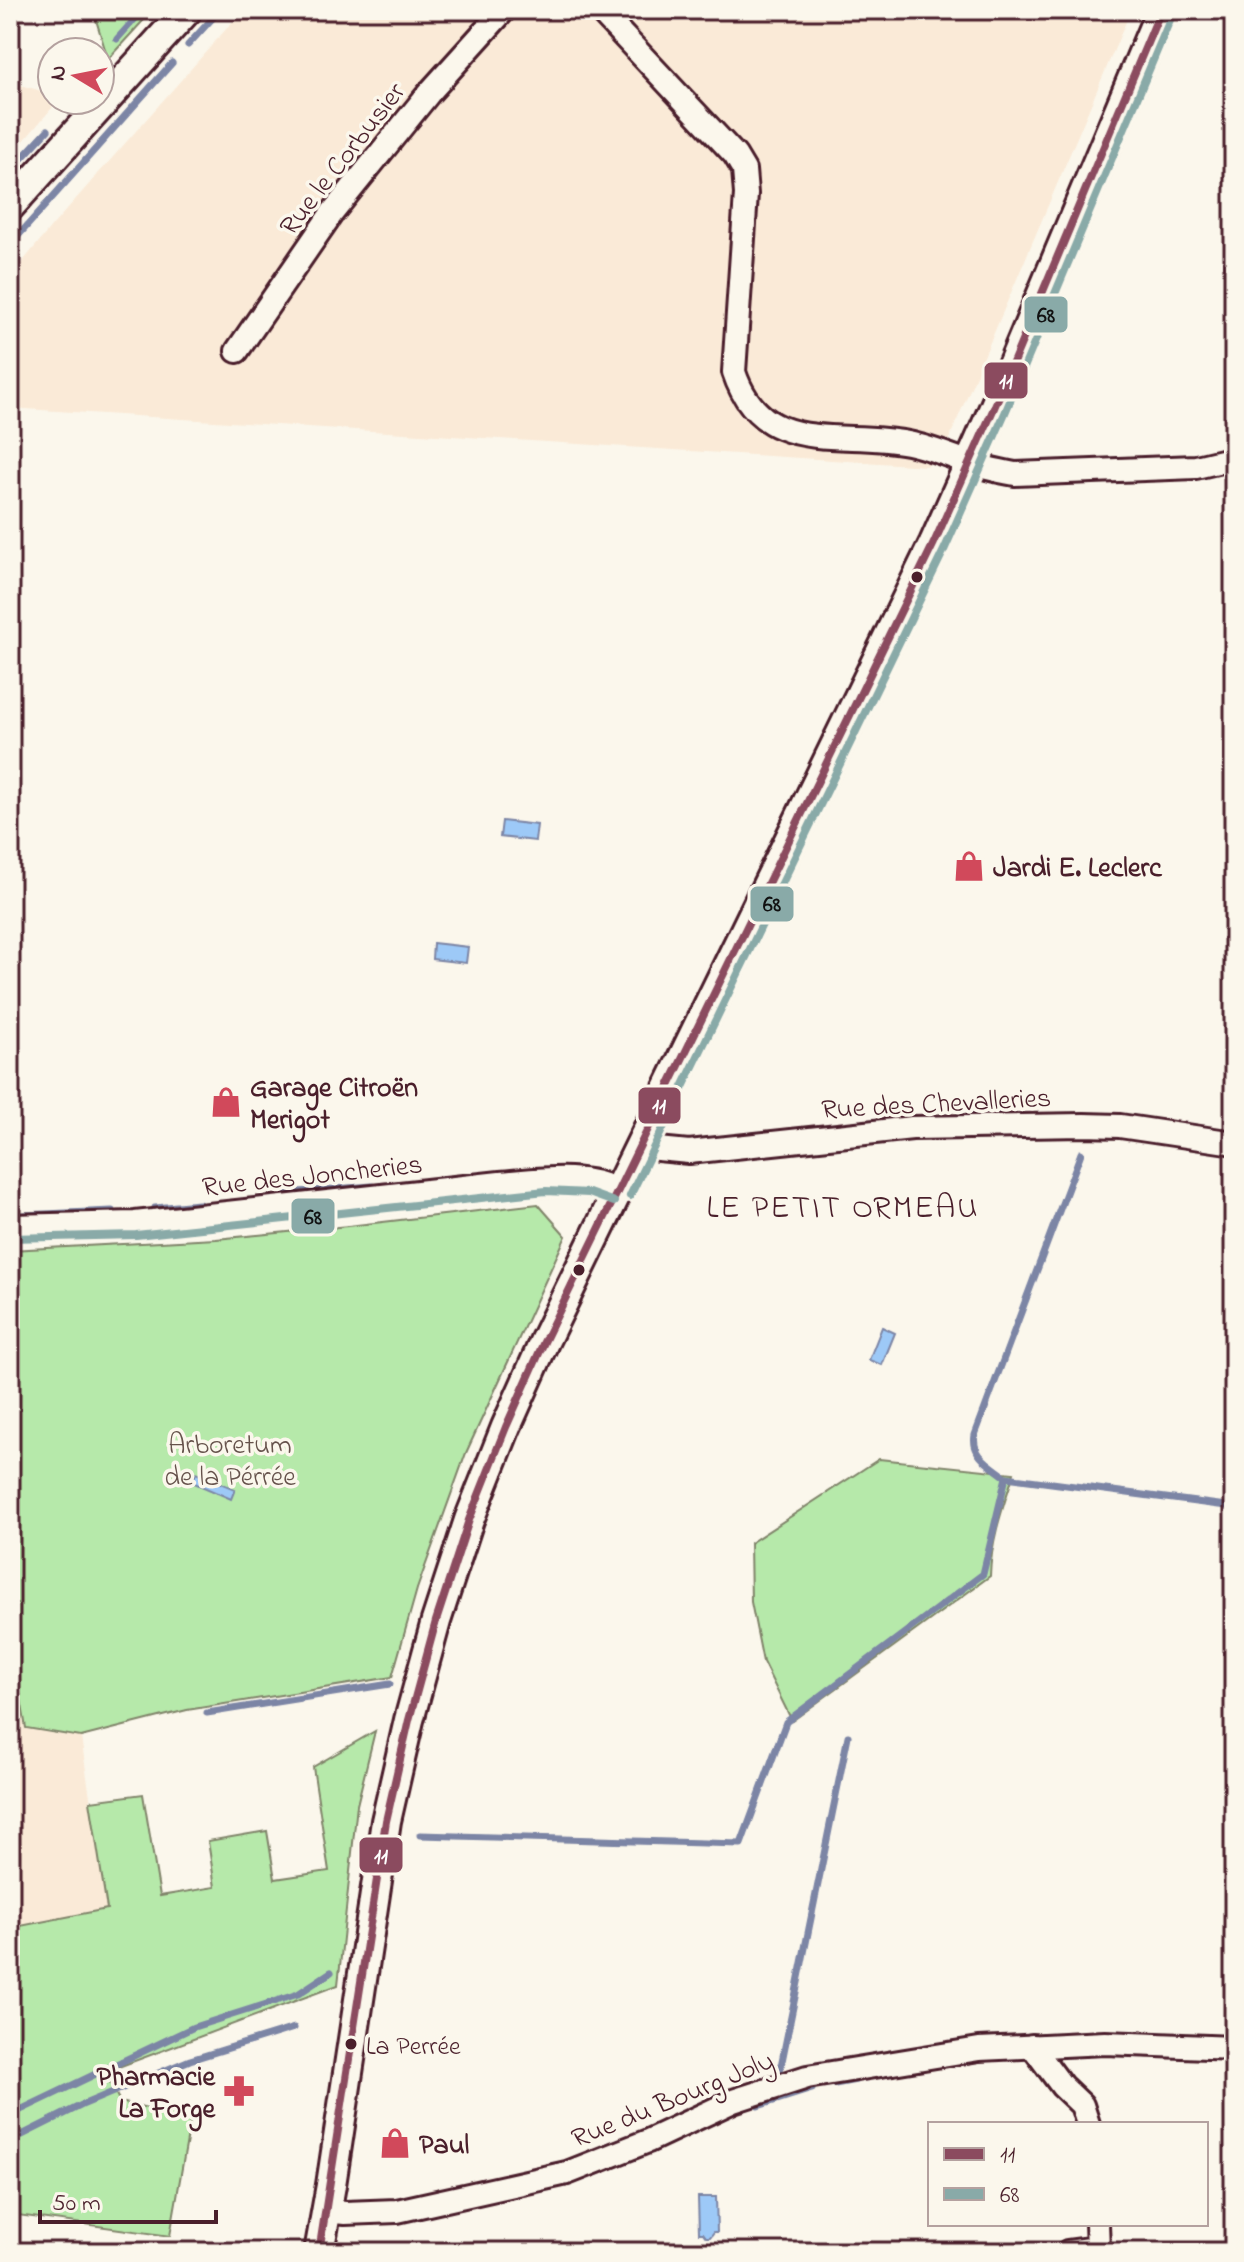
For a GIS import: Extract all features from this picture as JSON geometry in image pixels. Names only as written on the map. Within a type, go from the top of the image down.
[{"type":"street","points":[[10,206],[187,10]]},
{"type":"street","name":"Rue le Corbusier","points":[[237,351],[332,213],[429,93],[504,10]]},
{"type":"street","points":[[599,10],[735,155],[744,170],[746,194],[734,372],[741,392],[753,408],[776,426],[796,433],[904,442],[1015,474],[1196,467],[1234,458]]},
{"type":"street","points":[[319,2252],[386,1821],[436,1621],[469,1520],[506,1427],[561,1307],[918,578],[1161,10]]},
{"type":"street","name":"Rue des Chevalleries","points":[[643,1143],[658,1149],[689,1152],[912,1128],[1084,1125],[1151,1130],[1234,1143]]},
{"type":"street","name":"Rue des Joncheries","points":[[10,1226],[135,1223],[556,1179],[609,1186],[619,1191]]},
{"type":"street","name":"Rue du Bourg Joly","points":[[326,2211],[397,2211],[567,2173],[648,2141],[733,2101],[807,2077],[979,2049],[1105,2043],[1234,2048]]},
{"type":"street","points":[[1032,2046],[1062,2086],[1082,2105],[1087,2122]]},
{"type":"street","points":[[1068,2252],[1098,2248],[1097,2226]]},
{"type":"shaded area","points":[[243,10],[1131,10],[941,458],[926,466],[10,408],[10,277]]},
{"type":"shaded area","points":[[10,82],[36,89],[36,116],[45,116],[10,157]]},
{"type":"shaded area","points":[[10,1637],[26,1727],[81,1737],[107,1910],[10,1928]]},
{"type":"green space","points":[[93,10],[153,10],[116,50],[116,36],[101,36]]},
{"type":"green space","name":"Arboretum de la Pérrée","points":[[538,1204],[566,1236],[466,1453],[417,1589],[392,1677],[187,1710],[81,1737],[26,1728],[10,1637],[10,1250],[216,1239]]},
{"type":"green space","points":[[879,1459],[1014,1473],[995,1537],[990,1576],[792,1721],[763,1662],[751,1602],[750,1543]]},
{"type":"green space","points":[[375,1731],[357,1805],[338,1985],[105,2072],[120,2102],[191,2117],[170,2236],[10,2214],[10,1928],[107,1909],[90,1801],[143,1794],[160,1896],[215,1887],[208,1841],[267,1831],[275,1879],[329,1871],[313,1767]]},
{"type":"water","points":[[502,821],[537,825],[535,841],[500,837]]},
{"type":"water","points":[[433,943],[468,947],[466,963],[432,959]]},
{"type":"water","points":[[882,1327],[895,1333],[882,1365],[869,1360]]},
{"type":"water","points":[[196,1473],[235,1489],[231,1499],[192,1482]]},
{"type":"water","points":[[698,2197],[716,2197],[717,2232],[710,2237],[699,2233]]},
{"type":"waterway","points":[[117,39],[143,10]]},
{"type":"waterway","points":[[188,45],[220,10]]},
{"type":"waterway","points":[[10,245],[172,63]]},
{"type":"waterway","points":[[10,171],[48,130]]},
{"type":"waterway","points":[[974,1115],[997,1114]]},
{"type":"waterway","points":[[1006,1477],[979,1454],[975,1435],[1081,1153]]},
{"type":"waterway","points":[[286,1193],[372,1186]]},
{"type":"waterway","points":[[155,1208],[199,1204]]},
{"type":"waterway","points":[[22,1215],[112,1211]]},
{"type":"waterway","points":[[420,1835],[741,1844],[786,1722],[983,1574],[1006,1477],[1234,1507]]},
{"type":"waterway","points":[[207,1713],[390,1684]]},
{"type":"waterway","points":[[780,2071],[848,1736]]},
{"type":"waterway","points":[[10,2115],[194,2027],[298,1994],[331,1972]]},
{"type":"waterway","points":[[10,2141],[82,2105],[190,2060],[294,2028]]},
{"type":"waterway","points":[[835,2084],[856,2080]]},
{"type":"waterway","points":[[758,2106],[812,2089]]},
{"type":"transit line","name":"11","points":[[319,2252],[386,1821],[436,1621],[469,1520],[544,1342],[934,543],[1161,10]]},
{"type":"transit line","name":"68","points":[[630,1196],[945,548],[1172,15]]},
{"type":"transit line","name":"68","points":[[10,1238],[136,1235],[546,1191],[589,1193],[614,1202]]},
{"type":"place","name":"Jardi E. Leclerc","points":[[969,866]]},
{"type":"place","name":"Garage Citroën Merigot","points":[[226,1102]]},
{"type":"place","name":"La Perrée","points":[[351,2044]]},
{"type":"place","name":"Pharmacie La Forge","points":[[239,2091]]},
{"type":"place","name":"Paul","points":[[395,2143]]},
{"type":"district","name":"LE PETIT ORMEAU","points":[[843,1206]]}]
